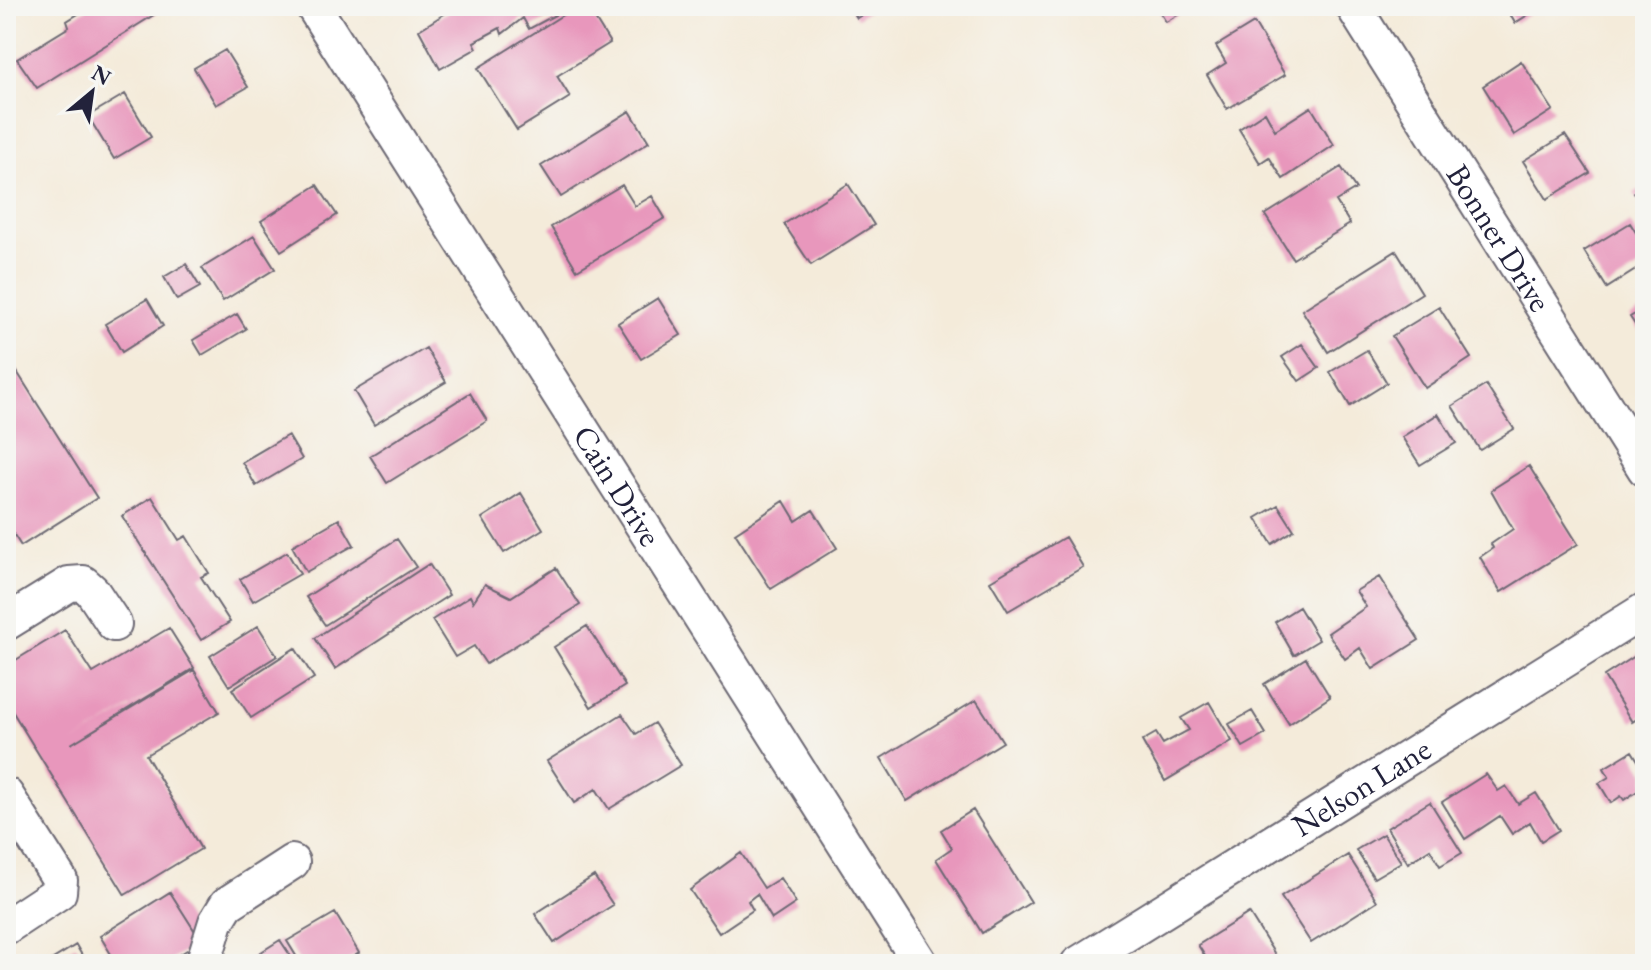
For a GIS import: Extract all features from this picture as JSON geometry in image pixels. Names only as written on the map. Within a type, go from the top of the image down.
[{"type":"street","name":"Cain Drive","points":[[313,6],[921,964]]},
{"type":"street","name":"Bonner Drive","points":[[1353,6],[1645,469]]},
{"type":"street","points":[[6,623],[69,584],[83,583],[114,624]]},
{"type":"street","name":"Nelson Lane","points":[[1078,964],[1645,610]]},
{"type":"street","points":[[6,795],[60,880],[59,892],[6,927]]},
{"type":"street","points":[[203,964],[216,922],[227,904],[292,862]]},
{"type":"building","points":[[91,6],[168,6],[37,88],[17,59],[69,27],[67,21]]},
{"type":"building","points":[[446,6],[492,6],[495,12],[505,6],[550,6],[555,15],[529,29],[523,18],[502,34],[500,28],[474,42],[477,48],[440,69],[419,30],[449,11]]},
{"type":"building","points":[[577,6],[587,6],[610,43],[557,76],[570,97],[517,130],[478,68]]},
{"type":"building","points":[[849,6],[876,6],[857,18]]},
{"type":"building","points":[[1156,6],[1193,6],[1166,22]]},
{"type":"building","points":[[1505,6],[1542,6],[1515,23]]},
{"type":"building","points":[[1254,23],[1285,75],[1227,109],[1207,75],[1226,63],[1216,46]]},
{"type":"building","points":[[225,50],[248,87],[216,105],[194,68]]},
{"type":"building","points":[[1521,61],[1553,110],[1514,135],[1483,86]]},
{"type":"building","points":[[125,94],[151,137],[114,159],[88,116]]},
{"type":"building","points":[[1311,107],[1334,145],[1283,179],[1269,157],[1260,163],[1239,129],[1265,112],[1275,130]]},
{"type":"building","points":[[630,111],[649,142],[561,197],[541,166]]},
{"type":"building","points":[[1565,135],[1590,173],[1547,199],[1523,161]]},
{"type":"building","points":[[1341,167],[1356,189],[1336,201],[1350,224],[1293,259],[1265,215]]},
{"type":"building","points":[[848,184],[874,225],[811,265],[784,224]]},
{"type":"building","points":[[317,185],[337,215],[281,251],[261,221]]},
{"type":"building","points":[[622,185],[635,206],[652,196],[665,218],[577,270],[551,227]]},
{"type":"building","points":[[1645,186],[1645,210],[1634,193]]},
{"type":"building","points":[[1630,223],[1645,247],[1645,264],[1607,288],[1584,251]]},
{"type":"building","points":[[254,236],[275,269],[223,301],[202,268]]},
{"type":"building","points":[[1396,251],[1422,293],[1328,352],[1302,310]]},
{"type":"building","points":[[186,264],[200,287],[177,300],[164,277]]},
{"type":"building","points":[[658,298],[681,335],[641,359],[618,323]]},
{"type":"building","points":[[147,299],[163,326],[122,352],[105,324]]},
{"type":"building","points":[[1439,307],[1471,358],[1425,388],[1392,336]]},
{"type":"building","points":[[1645,308],[1645,340],[1630,317]]},
{"type":"building","points":[[237,314],[246,329],[202,355],[193,340]]},
{"type":"building","points":[[1302,344],[1319,368],[1299,381],[1282,357]]},
{"type":"building","points":[[426,348],[446,382],[374,425],[354,391]]},
{"type":"building","points":[[1367,350],[1387,383],[1350,406],[1330,372]]},
{"type":"building","points":[[14,367],[97,498],[21,546],[6,522],[6,373]]},
{"type":"building","points":[[1486,385],[1514,429],[1480,450],[1452,406]]},
{"type":"building","points":[[470,393],[487,421],[387,483],[370,456]]},
{"type":"building","points":[[1438,414],[1456,443],[1420,465],[1402,437]]},
{"type":"building","points":[[288,435],[302,459],[256,486],[242,462]]},
{"type":"building","points":[[1529,466],[1578,544],[1501,592],[1480,557],[1493,548],[1491,544],[1513,529],[1491,490]]},
{"type":"building","points":[[521,493],[543,529],[504,553],[482,518]]},
{"type":"building","points":[[152,497],[179,540],[186,536],[209,573],[201,577],[230,622],[201,640],[122,516]]},
{"type":"building","points":[[784,501],[796,521],[813,510],[837,548],[771,589],[735,533]]},
{"type":"building","points":[[1278,505],[1294,530],[1272,544],[1256,518]]},
{"type":"building","points":[[339,519],[354,545],[306,572],[292,546]]},
{"type":"building","points":[[1065,537],[1083,567],[1008,611],[990,581]]},
{"type":"building","points":[[397,539],[416,567],[325,625],[306,597]]},
{"type":"building","points":[[287,552],[300,574],[253,601],[240,579]]},
{"type":"building","points":[[429,564],[449,595],[335,669],[315,638]]},
{"type":"building","points":[[556,568],[580,605],[486,664],[474,646],[455,657],[432,620],[470,596],[473,602],[485,584],[511,597]]},
{"type":"building","points":[[1379,577],[1419,640],[1373,669],[1360,648],[1345,659],[1328,633],[1366,607],[1356,591]]},
{"type":"building","points":[[1299,607],[1319,640],[1294,655],[1275,622]]},
{"type":"building","points":[[258,626],[277,656],[229,686],[210,656]]},
{"type":"building","points":[[587,626],[625,686],[591,707],[554,647]]},
{"type":"building","points":[[169,628],[194,668],[71,744],[194,670],[219,712],[146,755],[201,849],[125,895],[6,701],[6,666],[65,630],[93,673]]},
{"type":"building","points":[[295,648],[314,678],[251,718],[232,689]]},
{"type":"building","points":[[1643,651],[1645,714],[1632,722],[1604,676]]},
{"type":"building","points":[[1306,658],[1330,697],[1289,724],[1264,684]]},
{"type":"building","points":[[976,700],[1003,742],[907,801],[881,758]]},
{"type":"building","points":[[1209,702],[1232,741],[1165,781],[1142,741],[1156,733],[1163,744],[1189,730],[1181,718]]},
{"type":"building","points":[[1252,711],[1266,734],[1243,747],[1229,724]]},
{"type":"building","points":[[622,714],[636,734],[654,723],[681,765],[609,809],[596,789],[574,803],[547,761]]},
{"type":"building","points":[[1632,751],[1645,772],[1645,786],[1624,800],[1621,796],[1611,803],[1599,783],[1609,777],[1604,768]]},
{"type":"building","points":[[1486,774],[1498,791],[1506,786],[1518,804],[1536,793],[1559,830],[1541,841],[1530,822],[1512,834],[1500,816],[1465,839],[1442,802]]},
{"type":"building","points":[[1430,802],[1462,853],[1440,866],[1430,849],[1408,863],[1387,828]]},
{"type":"building","points":[[973,810],[1031,902],[982,933],[936,859],[952,848],[941,830]]},
{"type":"building","points":[[1383,834],[1401,862],[1374,878],[1356,850]]},
{"type":"building","points":[[741,853],[764,888],[780,878],[796,903],[772,919],[757,894],[748,901],[753,910],[719,933],[690,890]]},
{"type":"building","points":[[1348,855],[1377,901],[1311,943],[1281,897]]},
{"type":"building","points":[[594,876],[613,905],[554,943],[535,914]]},
{"type":"building","points":[[170,892],[201,941],[165,964],[117,964],[100,936]]},
{"type":"building","points":[[335,913],[359,953],[342,964],[301,964],[287,941]]},
{"type":"building","points":[[1249,913],[1281,964],[1210,964],[1198,945]]},
{"type":"building","points":[[280,940],[296,964],[242,964]]},
{"type":"building","points":[[76,945],[87,964],[45,964]]}]
